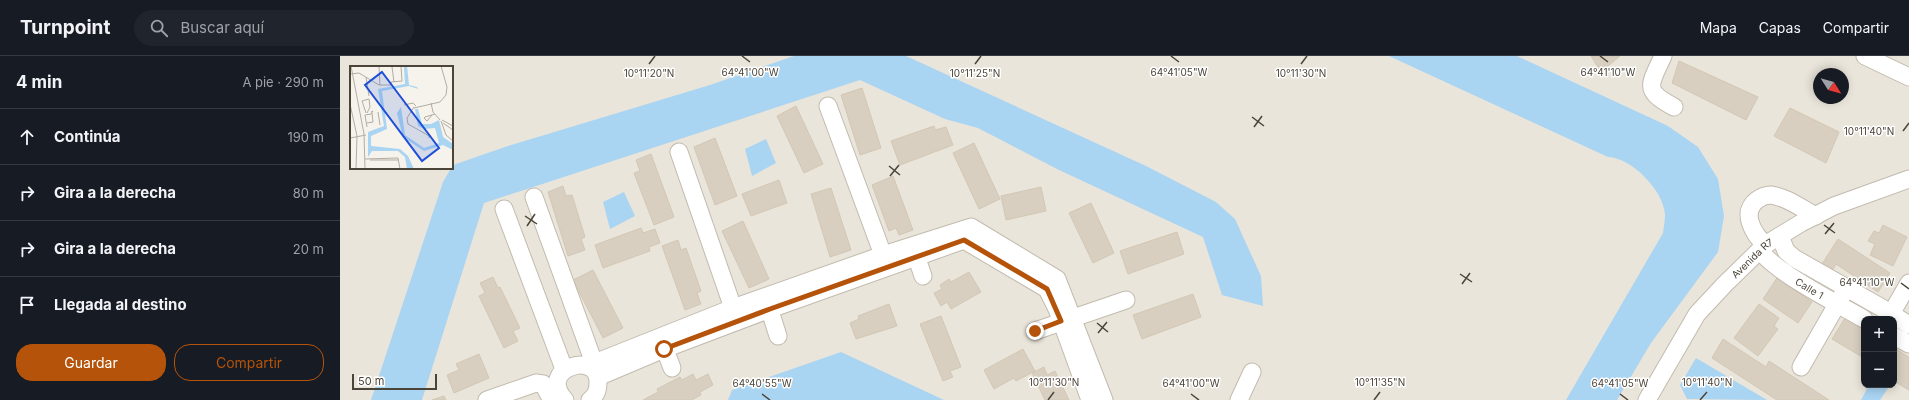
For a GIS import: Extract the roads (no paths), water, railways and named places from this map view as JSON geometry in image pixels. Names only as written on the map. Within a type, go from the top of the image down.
[{"type":"street","points":[[1663,56],[1651,84],[1651,89],[1659,100],[1674,107]]},
{"type":"street","points":[[1865,56],[1909,78]]},
{"type":"street","points":[[828,106],[883,255]]},
{"type":"street","points":[[679,152],[733,308]]},
{"type":"street","name":"Avenida R7","points":[[1647,400],[1697,314],[1725,284],[1763,248],[1780,236],[1816,216],[1863,194],[1909,179]]},
{"type":"street","name":"Calle 1","points":[[1816,216],[1779,197],[1767,195],[1758,199],[1751,207],[1749,217],[1763,248],[1763,256],[1779,269],[1861,317]]},
{"type":"street","points":[[534,197],[598,387],[596,393],[590,400]]},
{"type":"street","points":[[504,209],[564,369]]},
{"type":"street","points":[[555,397],[558,377],[564,369],[575,365],[593,369],[811,287],[914,251],[970,227],[1057,279],[1090,400]]},
{"type":"street","points":[[1780,236],[1786,250],[1794,258],[1846,287],[1890,316],[1909,283]]},
{"type":"street","points":[[811,287],[883,255],[914,251]]},
{"type":"street","points":[[914,251],[923,276]]},
{"type":"street","points":[[1801,366],[1846,287]]},
{"type":"street","points":[[1035,331],[1126,300]]},
{"type":"street","points":[[662,342],[733,308],[768,303]]},
{"type":"street","points":[[768,303],[778,336]]},
{"type":"street","points":[[1067,319],[1104,400]]},
{"type":"street","points":[[1897,319],[1909,325]]},
{"type":"street","points":[[1897,338],[1909,344]]},
{"type":"street","points":[[662,342],[672,368]]},
{"type":"street","points":[[1239,400],[1252,372]]},
{"type":"street","points":[[487,400],[536,382],[543,384],[555,397]]},
{"type":"water","points":[[794,56],[906,56],[1146,166],[1216,202],[1235,219],[1261,276],[1263,306],[1222,295],[1203,237],[1059,170],[978,128],[945,119],[860,80],[484,203],[422,400],[371,400],[443,182],[451,169],[453,169],[453,165],[505,147],[710,85]]},
{"type":"water","points":[[1389,56],[1517,56],[1668,126],[1698,147],[1718,179],[1724,216],[1718,252],[1651,343],[1617,400],[1566,400],[1663,233],[1665,214],[1659,195],[1645,177],[1627,163],[1608,157]]},
{"type":"water","points":[[766,139],[776,163],[752,176],[745,149]]},
{"type":"water","points":[[624,192],[635,216],[610,229],[603,202]]},
{"type":"water","points":[[841,352],[944,400],[728,400],[732,390]]},
{"type":"water","points":[[1696,358],[1767,400],[1687,399],[1680,385]]},
{"type":"water","points":[[1867,388],[1888,388],[1880,400],[1861,400]]}]
